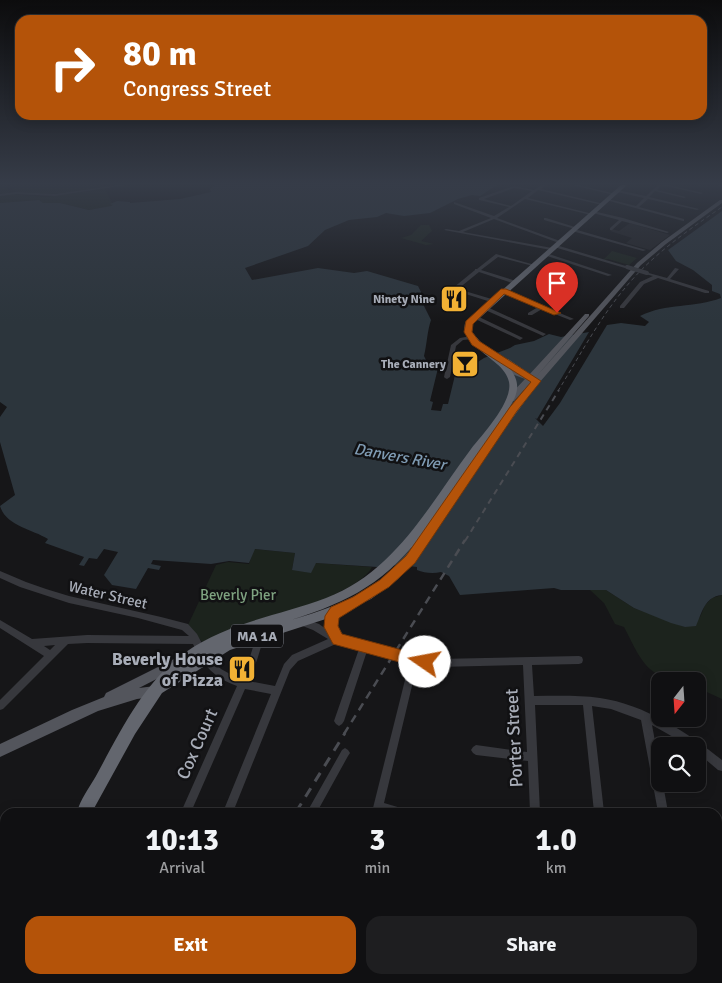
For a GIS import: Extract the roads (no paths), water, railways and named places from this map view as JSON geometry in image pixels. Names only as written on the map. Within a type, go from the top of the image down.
[{"type":"highway","points":[[511,399],[514,385],[508,371],[471,338],[467,329],[469,323],[573,231]]},
{"type":"highway","points":[[488,352],[531,379]]},
{"type":"highway","name":"MA 1A","points":[[445,500],[514,409],[531,379]]},
{"type":"highway","name":"MA 1A","points":[[86,808],[139,714],[154,692],[164,678],[198,651],[237,632],[384,583],[411,559],[445,500],[511,399]]},
{"type":"highway","name":"MA 1A","points":[[198,651],[230,645],[336,611],[363,591]]},
{"type":"main road","points":[[511,399],[622,282],[656,249],[681,231]]},
{"type":"main road","points":[[508,371],[531,379]]},
{"type":"main road","points":[[100,704],[124,689],[198,651]]},
{"type":"main road","points":[[0,751],[100,704],[130,694],[154,692]]},
{"type":"street","points":[[452,231],[555,246],[707,292]]},
{"type":"street","points":[[523,231],[555,246]]},
{"type":"street","points":[[581,231],[644,250]]},
{"type":"street","points":[[663,231],[667,232]]},
{"type":"street","points":[[545,254],[610,275]]},
{"type":"street","points":[[493,301],[455,289],[498,255],[533,265]]},
{"type":"street","points":[[477,270],[514,282]]},
{"type":"street","points":[[668,279],[677,270]]},
{"type":"street","points":[[622,307],[642,283],[658,276]]},
{"type":"street","points":[[503,291],[572,319]]},
{"type":"street","points":[[530,314],[542,307]]},
{"type":"street","points":[[485,308],[543,334]]},
{"type":"street","points":[[475,317],[520,338]]},
{"type":"street","points":[[447,377],[454,345],[462,339],[471,338]]},
{"type":"street","name":"Water Street","points":[[0,574],[37,590],[67,600],[185,626],[198,651],[220,675],[243,684],[276,691]]},
{"type":"street","points":[[336,611],[330,622],[332,631],[338,639]]},
{"type":"street","points":[[303,622],[338,639],[414,661],[438,664],[579,660]]},
{"type":"street","points":[[1,625],[51,655]]},
{"type":"street","name":"Cox Court","points":[[188,808],[243,684],[261,634]]},
{"type":"street","points":[[230,808],[276,691],[290,662],[338,639]]},
{"type":"street","points":[[0,706],[65,641]]},
{"type":"street","points":[[31,643],[65,641],[198,651]]},
{"type":"street","points":[[339,721],[364,647]]},
{"type":"street","points":[[377,808],[414,661]]},
{"type":"street","name":"Porter Street","points":[[527,662],[535,808]]},
{"type":"street","points":[[530,700],[612,705],[646,718],[679,737]]},
{"type":"street","points":[[587,702],[599,808]]},
{"type":"street","points":[[646,718],[662,808]]},
{"type":"street","points":[[476,750],[532,757]]},
{"type":"street","points":[[314,808],[345,752]]},
{"type":"street","points":[[706,754],[722,766]]},
{"type":"water","name":"Danvers River","points":[[0,231],[324,231],[308,246],[245,268],[252,280],[318,268],[354,273],[367,271],[418,286],[422,302],[431,320],[424,356],[426,360],[433,362],[438,368],[430,401],[433,402],[431,410],[441,411],[443,404],[448,404],[457,367],[470,367],[484,358],[515,345],[534,341],[549,334],[561,337],[589,332],[537,419],[535,418],[543,426],[560,403],[607,325],[621,323],[645,326],[649,322],[640,316],[650,312],[721,298],[720,294],[712,291],[712,285],[693,270],[676,261],[668,250],[694,231],[722,231],[722,595],[716,596],[707,602],[696,626],[685,627],[634,608],[606,590],[561,590],[554,588],[460,595],[449,576],[441,572],[426,572],[417,570],[417,567],[400,565],[377,567],[316,563],[311,573],[292,570],[295,553],[255,549],[249,563],[229,561],[211,564],[153,560],[151,564],[161,566],[159,570],[148,568],[136,589],[112,585],[104,575],[118,552],[104,549],[97,559],[89,558],[84,566],[79,565],[84,557],[45,543],[48,539],[14,523],[3,513],[0,506],[15,495],[0,442],[0,417],[7,407],[0,402]]},
{"type":"railway","points":[[558,391],[590,338],[625,288],[647,265],[688,231]]},
{"type":"railway","points":[[465,541],[559,390]]},
{"type":"railway","points":[[344,734],[465,540]]},
{"type":"railway","points":[[298,808],[345,733]]},
{"type":"place","name":"Ninety Nine","points":[[454,299]]},
{"type":"place","name":"The Cannery","points":[[465,364]]},
{"type":"place","name":"Beverly House of Pizza","points":[[242,669]]},
{"type":"park label","name":"Beverly Pier","points":[[238,595]]}]
